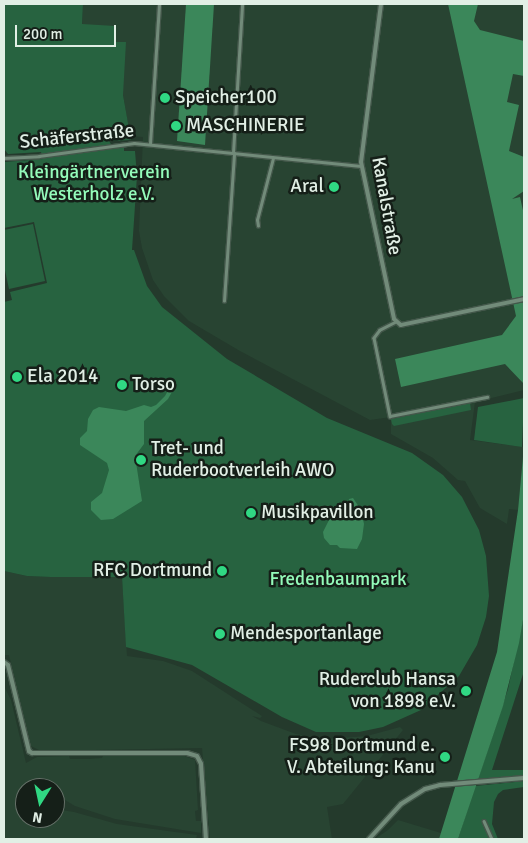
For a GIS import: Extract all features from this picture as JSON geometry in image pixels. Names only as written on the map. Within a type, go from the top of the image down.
[{"type":"street","points":[[150,144],[159,4]]},
{"type":"street","points":[[224,301],[242,4]]},
{"type":"street","name":"Kanalstraße","points":[[381,4],[362,166],[396,322]]},
{"type":"street","name":"Schäferstraße","points":[[4,158],[38,156],[126,143],[362,166]]},
{"type":"street","points":[[258,226],[257,220],[261,200],[273,158]]},
{"type":"street","points":[[487,397],[394,417],[389,415],[374,338],[380,330],[396,322],[401,325],[524,299]]},
{"type":"street","points":[[4,662],[8,665],[30,751],[38,754],[192,754],[200,761],[206,839]]},
{"type":"street","points":[[369,839],[409,798],[425,789],[448,784],[524,778]]},
{"type":"street","points":[[484,821],[492,839]]},
{"type":"shaded area","points":[[83,4],[524,4],[524,390],[475,402],[470,440],[524,447],[518,510],[509,509],[507,524],[480,508],[465,481],[458,480],[433,458],[391,434],[391,417],[370,420],[240,351],[189,321],[164,296],[153,280],[142,248],[139,231],[143,137],[130,136],[114,42],[115,27],[82,25]]},
{"type":"shaded area","points":[[186,4],[214,4],[205,145],[177,141]]},
{"type":"shaded area","points":[[448,4],[478,4],[474,21],[480,30],[524,41],[524,76],[513,74],[507,102],[519,105],[509,151],[524,157],[524,191],[512,199],[520,197],[524,215],[524,384],[505,364],[401,387],[395,359],[502,335],[516,316]]},
{"type":"shaded area","points":[[173,381],[177,383],[168,399],[144,421],[144,444],[135,456],[142,501],[113,519],[101,520],[91,510],[91,502],[102,493],[109,470],[107,463],[80,445],[80,438],[87,431],[88,419],[93,410],[99,407],[126,411],[144,405],[151,407],[156,405],[165,396]]},
{"type":"shaded area","points":[[524,446],[524,614],[519,643],[503,706],[458,839],[439,839],[497,652],[518,510]]},
{"type":"shaded area","points":[[353,498],[361,510],[364,524],[362,539],[357,549],[340,548],[337,545],[330,545],[324,538],[323,532],[335,508],[346,508],[349,499]]},
{"type":"shaded area","points":[[4,571],[27,576],[122,577],[127,656],[163,661],[192,671],[262,716],[260,718],[252,716],[261,721],[296,734],[326,739],[367,736],[400,727],[403,730],[343,804],[327,807],[332,839],[210,839],[202,748],[41,751],[31,746],[9,655],[4,655]]},
{"type":"shaded area","points":[[4,686],[11,700],[26,763],[37,757],[69,756],[70,759],[89,759],[102,758],[103,756],[182,755],[195,760],[198,810],[195,811],[196,821],[201,821],[201,833],[115,819],[75,806],[65,800],[65,778],[15,778],[15,828],[65,828],[65,811],[117,824],[197,835],[196,839],[4,839]]},
{"type":"shaded area","points":[[398,820],[441,833],[439,839],[375,839]]},
{"type":"green space","name":"Fredenbaumpark","points":[[4,4],[83,4],[82,24],[115,26],[114,42],[126,42],[123,95],[131,140],[109,141],[113,147],[124,146],[124,151],[135,151],[137,176],[132,250],[134,250],[147,286],[162,307],[227,359],[327,418],[412,453],[443,475],[462,497],[479,530],[486,556],[489,596],[486,617],[477,645],[459,676],[421,710],[383,727],[359,732],[316,732],[282,717],[192,665],[126,647],[122,577],[27,576],[4,571],[4,302],[12,300],[10,292],[47,283],[34,222],[4,228],[4,162],[43,159],[41,152],[8,154],[4,149]]},
{"type":"green space","points":[[33,224],[45,281],[9,289],[4,266],[4,230]]},
{"type":"green space","points":[[524,398],[522,447],[474,440],[478,407]]},
{"type":"green space","points":[[470,403],[471,410],[394,426],[392,424],[391,419]]},
{"type":"green space","points":[[524,614],[524,671],[492,770],[524,770],[524,775],[478,779],[508,689]]},
{"type":"green space","points":[[524,781],[524,787],[503,790],[498,794],[494,802],[492,824],[498,839],[458,839],[475,786]]},
{"type":"place","name":"Speicher100","points":[[165,98]]},
{"type":"place","name":"MASCHINERIE","points":[[176,126]]},
{"type":"place","name":"Aral","points":[[334,187]]},
{"type":"place","name":"Ela 2014","points":[[17,377]]},
{"type":"place","name":"Torso","points":[[122,385]]},
{"type":"place","name":"Tret- und Ruderbootverleih AWO","points":[[141,460]]},
{"type":"place","name":"Musikpavillon","points":[[251,513]]},
{"type":"place","name":"RFC Dortmund","points":[[222,571]]},
{"type":"place","name":"Mendesportanlage","points":[[220,634]]},
{"type":"place","name":"Ruderclub Hansa von 1898 e.V.","points":[[466,691]]},
{"type":"place","name":"FS98 Dortmund e. V. Abteilung: Kanu","points":[[445,757]]},
{"type":"park label","name":"Kleingärtnerverein Westerholz e.V.","points":[[94,184]]}]
